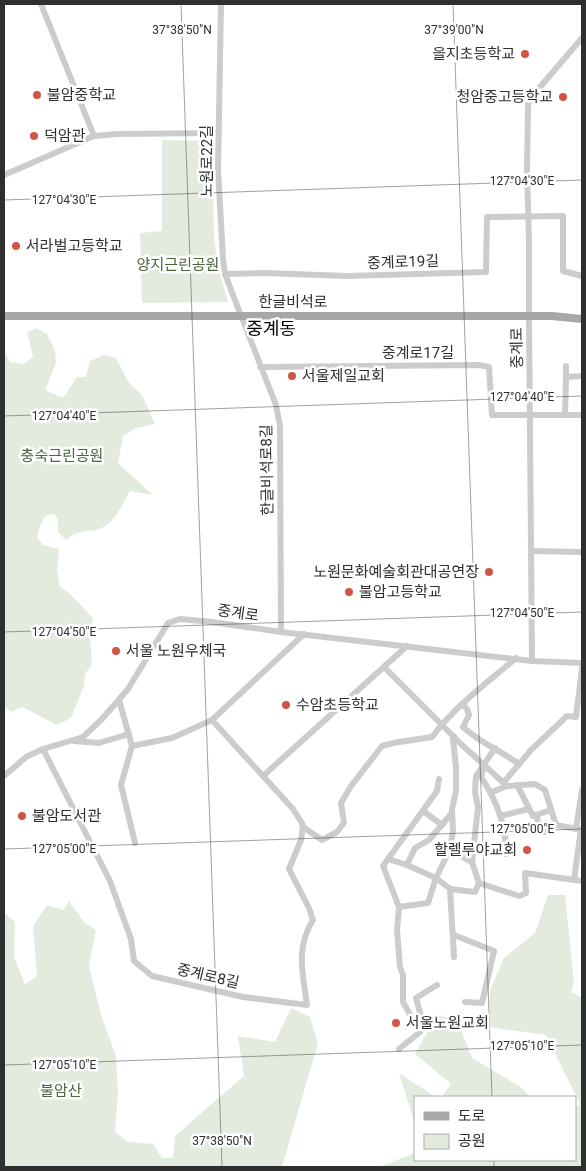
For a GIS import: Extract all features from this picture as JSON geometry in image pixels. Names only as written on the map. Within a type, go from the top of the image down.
[{"type":"main road","name":"한글비석로","points":[[4,316],[552,316],[582,319]]},
{"type":"street","points":[[41,4],[94,136]]},
{"type":"street","name":"노원로22길","points":[[221,4],[218,133],[221,240],[225,274],[240,316]]},
{"type":"street","name":"중계로","points":[[4,776],[26,757],[43,749],[82,737],[102,719],[128,689],[163,630],[170,622],[180,619],[532,661],[528,317],[528,104],[535,93],[582,38]]},
{"type":"street","points":[[4,175],[94,136],[218,133]]},
{"type":"street","points":[[528,217],[563,216],[563,271],[582,276]]},
{"type":"street","name":"중계로19길","points":[[225,274],[264,272],[347,276],[486,272],[487,217],[528,217]]},
{"type":"street","name":"한글비석로8길","points":[[240,316],[276,404],[280,426],[280,632]]},
{"type":"street","name":"중계로17길","points":[[260,367],[479,365],[489,367],[492,415],[530,414]]},
{"type":"street","points":[[565,415],[566,366]]},
{"type":"street","points":[[566,377],[582,376]]},
{"type":"street","points":[[530,414],[582,415]]},
{"type":"street","points":[[531,551],[582,552]]},
{"type":"street","points":[[132,746],[172,738],[212,720],[304,634]]},
{"type":"street","points":[[263,776],[407,646]]},
{"type":"street","points":[[212,720],[295,812],[303,827],[322,840],[337,832],[344,823],[341,803],[382,746],[393,742],[432,736],[462,704],[516,658]]},
{"type":"street","points":[[532,661],[582,663]]},
{"type":"street","points":[[384,667],[505,784],[535,784],[545,790],[556,824],[580,829]]},
{"type":"street","points":[[492,792],[505,784],[519,764],[567,716],[579,718],[582,668]]},
{"type":"street","points":[[119,700],[132,746],[121,785],[135,843]]},
{"type":"street","points":[[462,704],[467,709],[469,715],[463,727],[472,736],[519,764]]},
{"type":"street","name":"중계로","points":[[73,741],[99,743],[129,734]]},
{"type":"street","points":[[398,907],[428,903],[436,878],[450,850],[453,831],[452,813],[456,791],[454,736]]},
{"type":"street","points":[[388,859],[436,878],[450,889],[475,892],[480,883],[472,862],[478,807],[475,792],[476,776],[495,748]]},
{"type":"street","name":"중계로8길","points":[[43,749],[110,881],[131,939],[134,961],[152,976],[242,998],[307,1005],[301,956],[302,942],[313,920],[289,869],[301,840],[303,827]]},
{"type":"street","points":[[484,765],[481,777],[492,792],[500,816],[506,854]]},
{"type":"street","points":[[418,1029],[403,1002],[403,975],[400,967],[397,930],[398,907],[383,866],[437,792],[439,779]]},
{"type":"street","points":[[517,785],[532,816],[551,810]]},
{"type":"street","points":[[574,880],[582,790]]},
{"type":"street","points":[[500,816],[529,809]]},
{"type":"street","points":[[423,811],[442,825]]},
{"type":"street","points":[[407,865],[415,848],[429,840],[452,813]]},
{"type":"street","points":[[536,815],[540,828],[542,827],[544,832]]},
{"type":"street","points":[[450,850],[472,862]]},
{"type":"street","points":[[480,883],[519,896],[526,893],[525,873],[582,881]]},
{"type":"street","points":[[450,889],[454,957]]},
{"type":"street","points":[[454,935],[494,952],[482,1003],[465,1002]]},
{"type":"street","points":[[399,1049],[420,1032],[418,1029],[422,1020],[416,998],[437,985]]},
{"type":"green space","name":"양지근린공원","points":[[162,140],[212,141],[214,238],[219,270],[228,302],[142,303],[140,233],[162,231]]},
{"type":"green space","name":"충숙근린공원","points":[[37,328],[47,334],[55,351],[56,363],[45,390],[63,398],[77,377],[86,377],[90,361],[104,355],[116,358],[129,383],[142,395],[155,424],[136,428],[123,436],[118,463],[153,495],[130,491],[118,513],[109,523],[99,529],[74,534],[66,540],[58,532],[58,518],[53,514],[45,516],[39,529],[37,537],[43,545],[59,549],[57,570],[60,587],[68,592],[93,618],[90,637],[92,664],[85,674],[84,686],[71,718],[57,725],[22,707],[11,712],[4,706],[4,351],[10,362],[23,364],[33,357],[27,332]]},
{"type":"green space","points":[[548,895],[565,895],[574,983],[571,992],[582,998],[582,1167],[379,1167],[414,1153],[414,1161],[576,1161],[576,1107],[580,1104],[546,1035],[489,1027],[490,990],[504,958],[535,933]]},
{"type":"green space","name":"불암산","points":[[69,901],[85,923],[96,930],[89,966],[101,1015],[116,1056],[118,1093],[115,1132],[128,1142],[153,1144],[162,1158],[173,1158],[175,1136],[244,1076],[238,1036],[275,1042],[291,1008],[310,1017],[318,1043],[282,1167],[4,1167],[4,915],[6,914],[15,922],[14,957],[25,984],[37,976],[33,926],[47,905],[63,910]]},
{"type":"green space","points":[[437,1014],[458,1022],[472,1058],[522,1088],[529,1096],[443,1096],[451,1084],[415,1054]]},
{"type":"green space","points":[[399,1073],[434,1096],[414,1096],[414,1121]]},
{"type":"place","name":"을지초등학교","points":[[525,54]]},
{"type":"place","name":"불암중학교","points":[[37,95]]},
{"type":"place","name":"청암중고등학교","points":[[563,97]]},
{"type":"place","name":"덕암관","points":[[34,136]]},
{"type":"place","name":"서라벌고등학교","points":[[16,246]]},
{"type":"place","name":"서울제일교회","points":[[292,376]]},
{"type":"place","name":"노원문화예술회관대공연장","points":[[489,572]]},
{"type":"place","name":"불암고등학교","points":[[349,592]]},
{"type":"place","name":"서울 노원우체국","points":[[116,651]]},
{"type":"place","name":"수암초등학교","points":[[286,705]]},
{"type":"place","name":"불암도서관","points":[[22,816]]},
{"type":"place","name":"할렐루야교회","points":[[527,850]]},
{"type":"place","name":"서울노원교회","points":[[396,1023]]},
{"type":"district","name":"중계동","points":[[271,329]]}]
